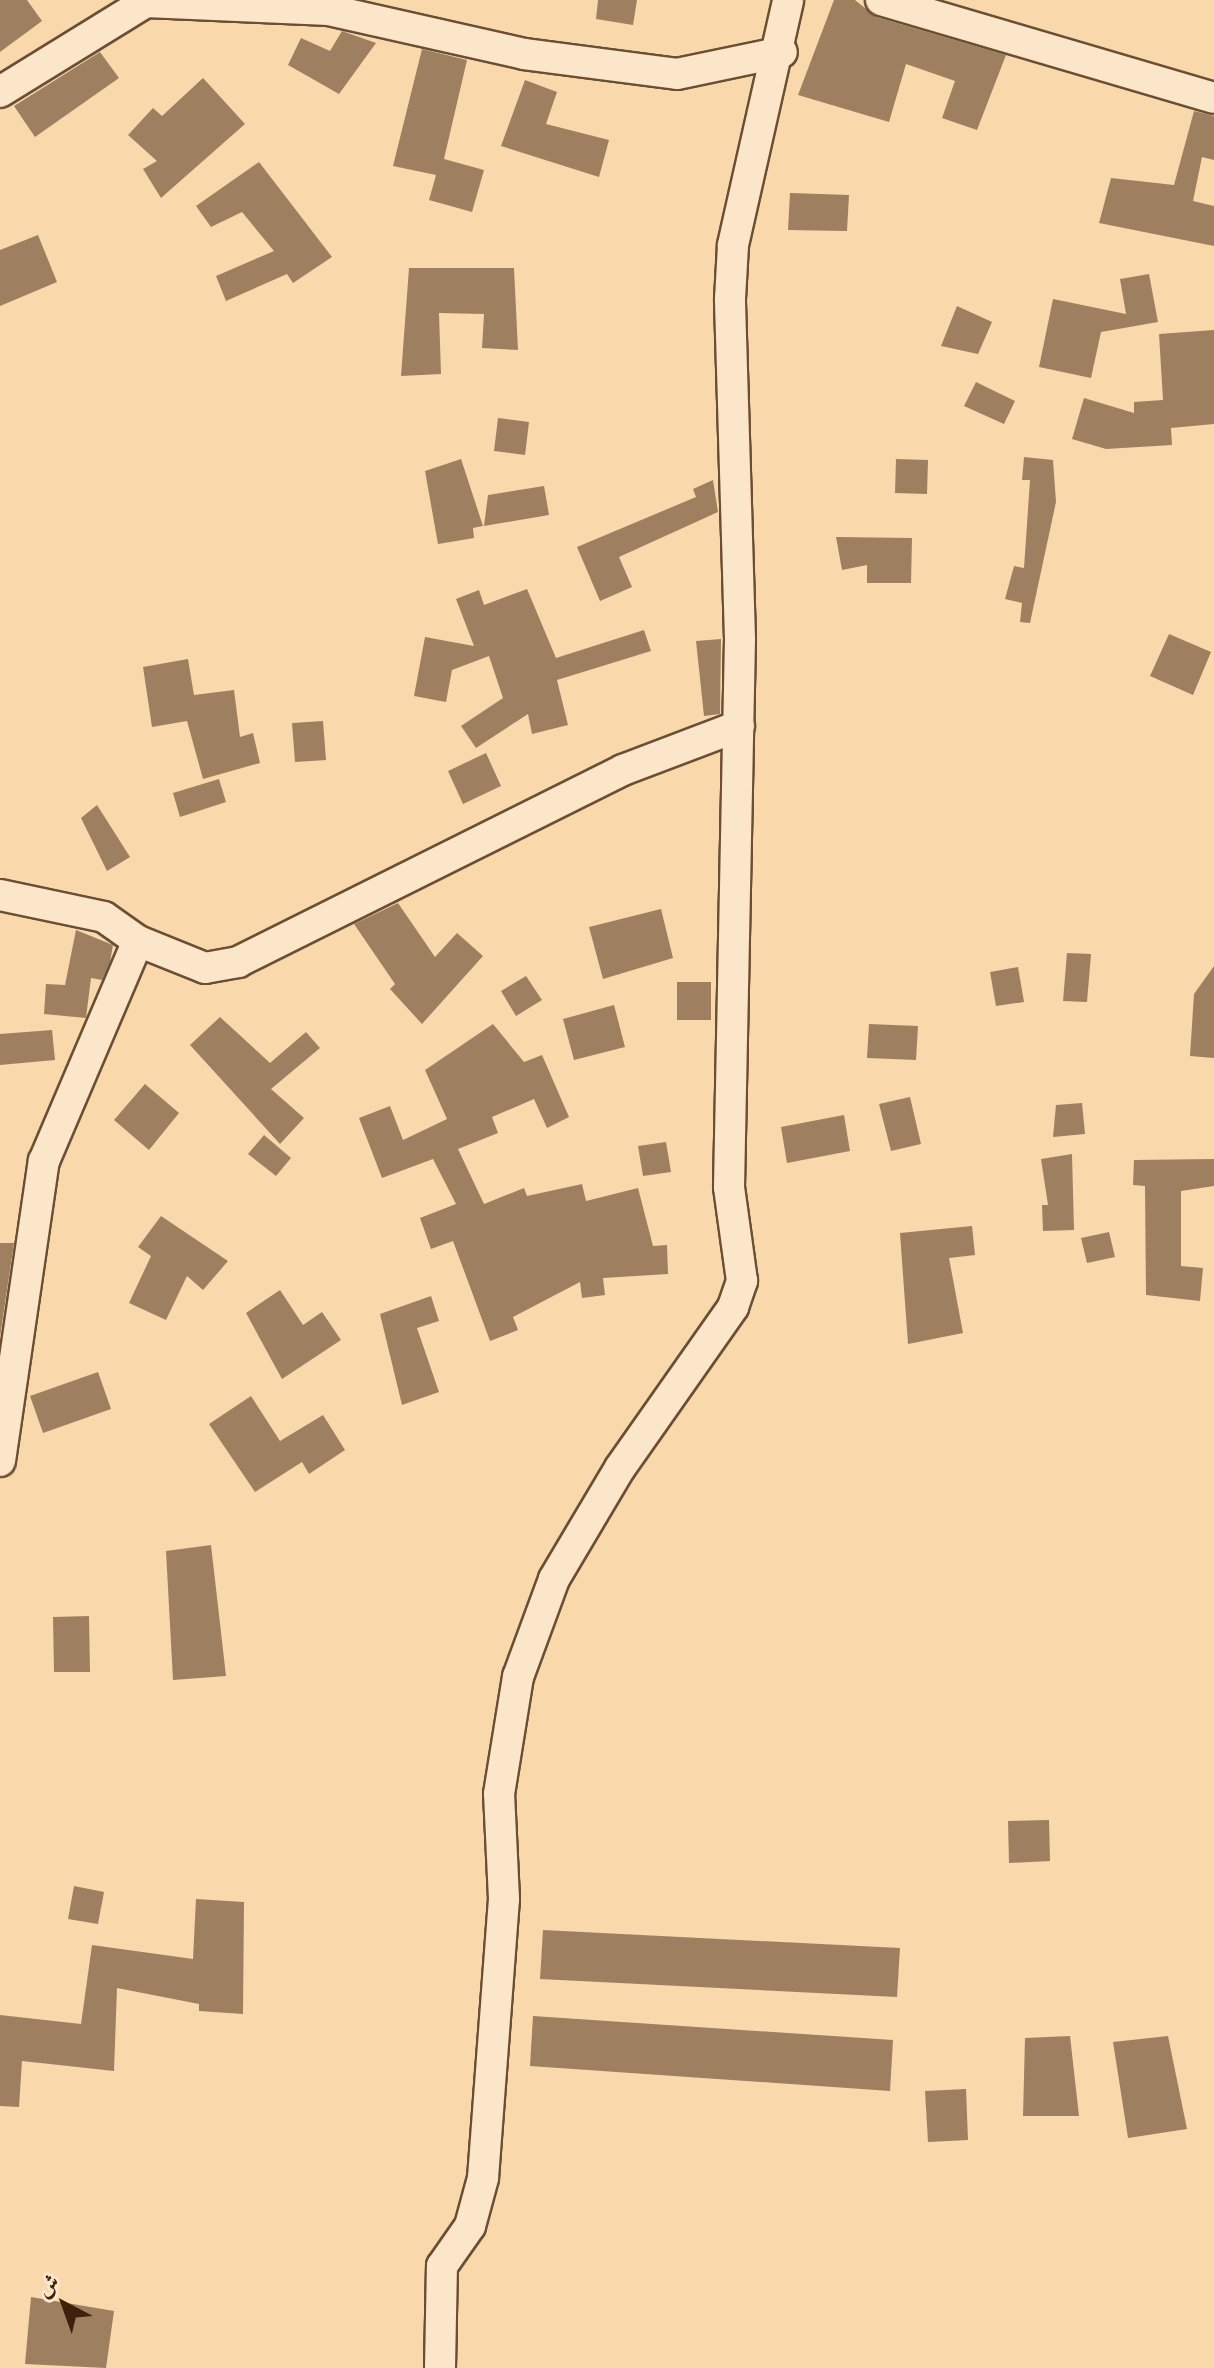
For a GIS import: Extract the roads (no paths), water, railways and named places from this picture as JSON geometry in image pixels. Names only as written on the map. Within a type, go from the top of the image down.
[{"type":"street","points":[[440,2368],[442,2266],[470,2226],[483,2178],[504,1899],[499,1794],[518,1677],[554,1579],[620,1468],[733,1307],[742,1281],[729,1187],[739,726],[733,245],[782,52],[788,0]]},
{"type":"street","points":[[881,0],[1214,98]]},
{"type":"street","points":[[0,92],[147,1],[329,10],[524,54],[677,74],[782,52]]},
{"type":"street","points":[[0,895],[104,917],[138,941],[205,968],[238,962],[623,770],[739,726]]},
{"type":"street","points":[[0,1461],[44,1161],[138,941]]}]
